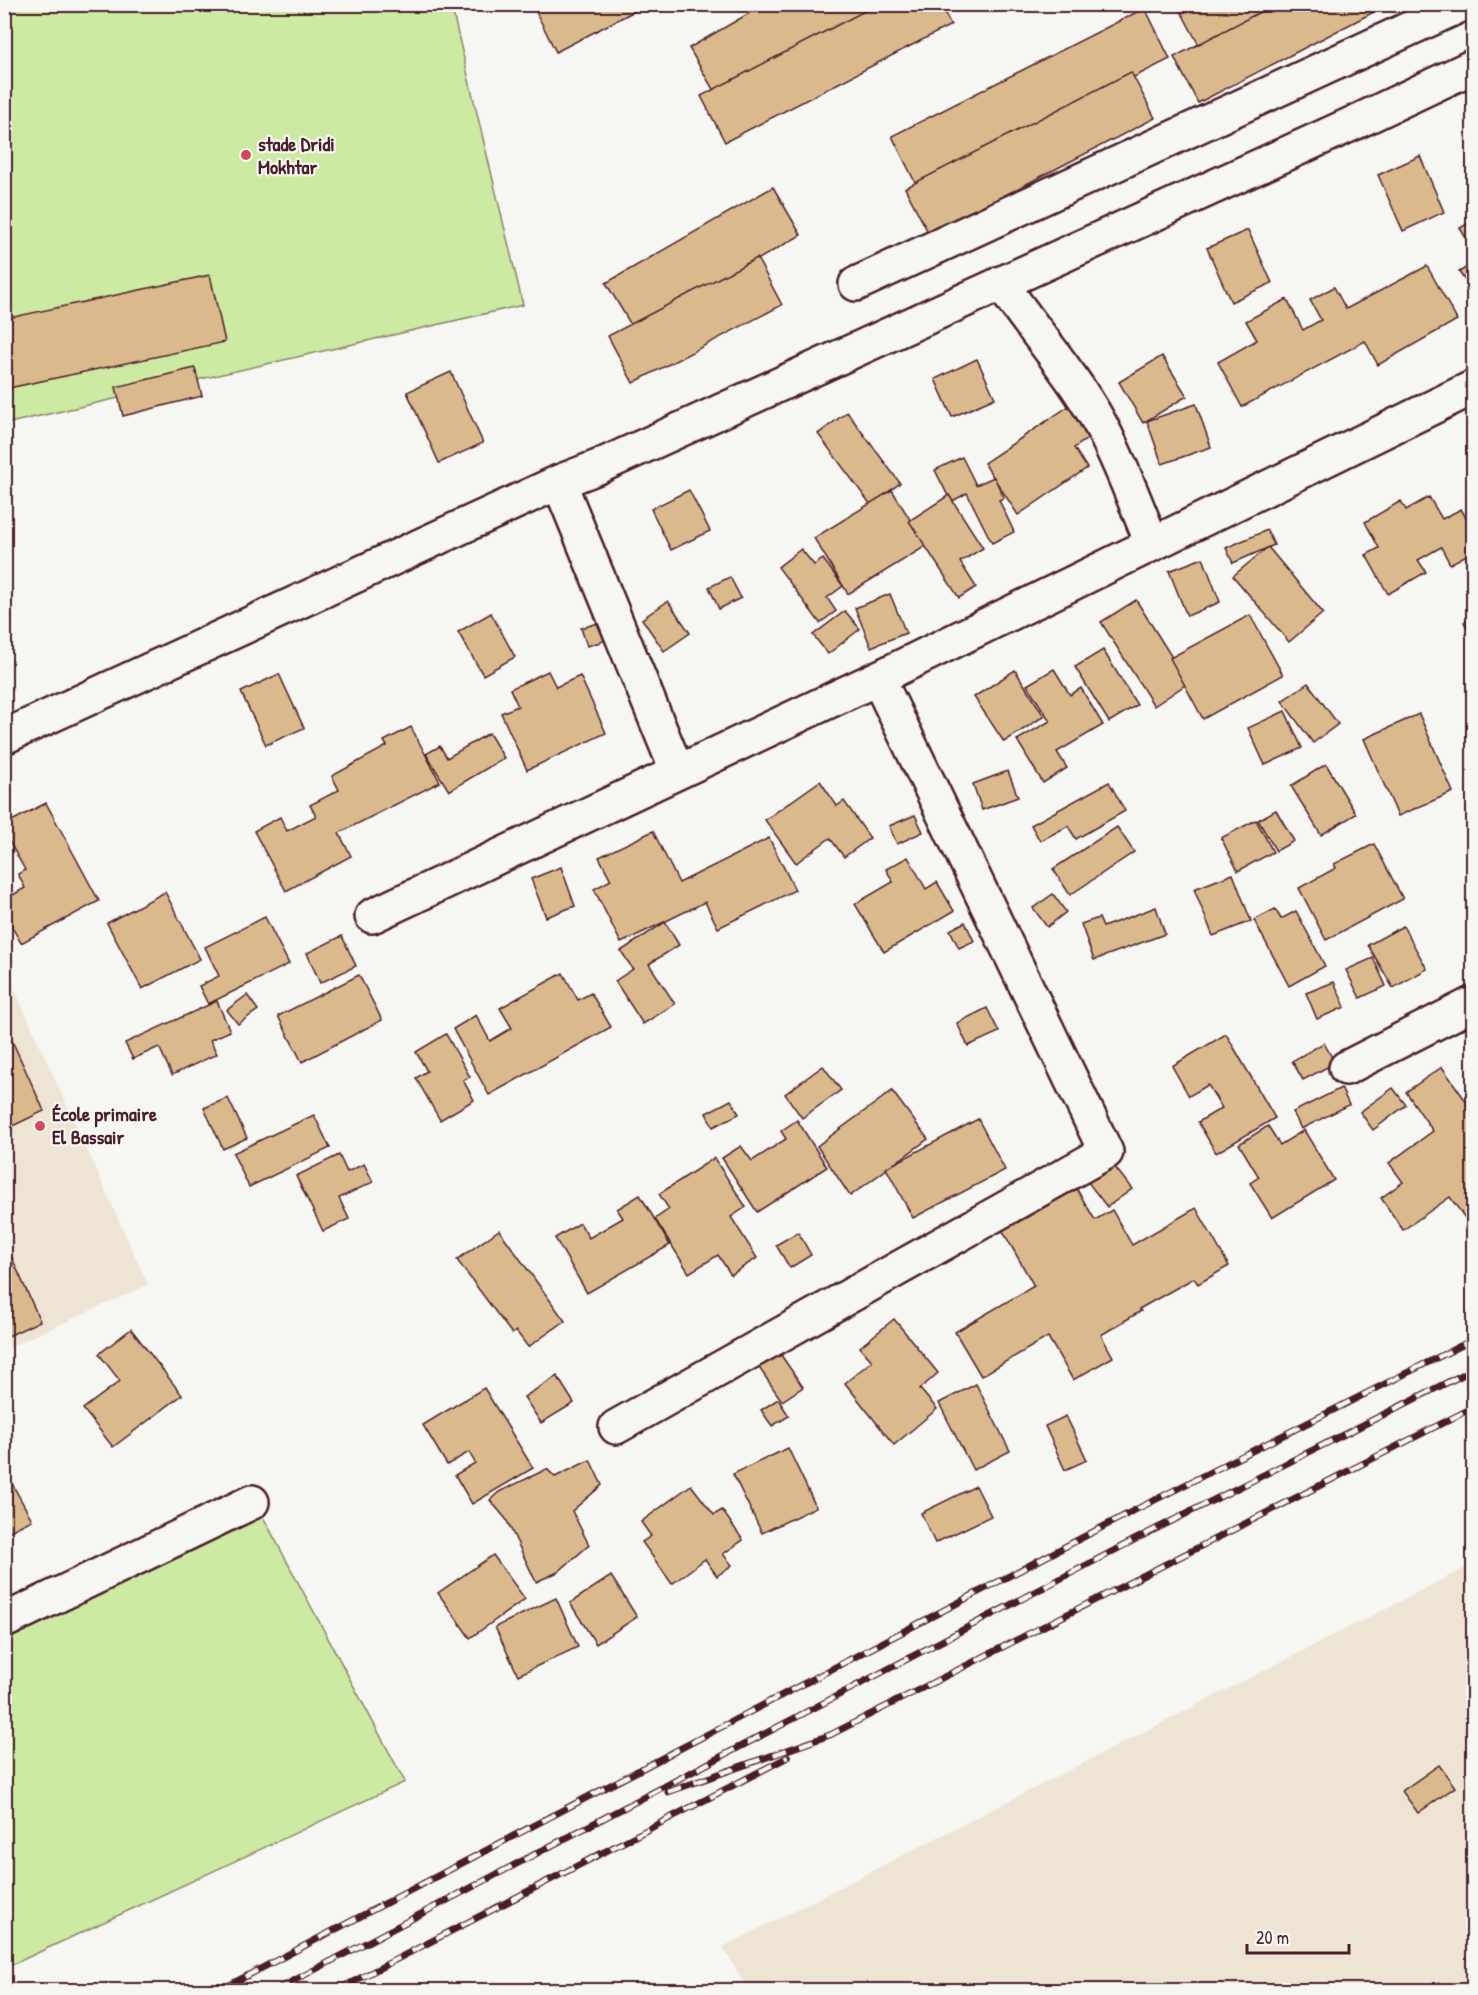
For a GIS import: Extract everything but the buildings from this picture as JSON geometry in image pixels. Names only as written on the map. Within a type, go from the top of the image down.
[{"type":"street","points":[[856,284],[1463,4]]},
{"type":"street","points":[[4,737],[1473,66]]},
{"type":"street","points":[[1001,283],[1069,376],[1099,422],[1152,543]]},
{"type":"street","points":[[372,916],[878,678],[1473,387]]},
{"type":"street","points":[[559,482],[677,771]]},
{"type":"street","points":[[616,1427],[1106,1152],[878,678]]},
{"type":"street","points":[[1346,1068],[1473,1004]]},
{"type":"street","points":[[4,1621],[252,1502]]},
{"type":"shaded area","name":"École primaire El Bassair","points":[[4,966],[148,1285],[5,1349],[4,1349]]},
{"type":"shaded area","points":[[1473,1564],[1473,1990],[748,1990],[723,1947]]},
{"type":"green space","name":"stade Dridi Mokhtar","points":[[4,5],[451,5],[523,305],[5,424]]},
{"type":"green space","points":[[262,1515],[405,1782],[5,1968],[5,1641]]},
{"type":"railway","points":[[220,1990],[1133,1511],[1474,1339]]},
{"type":"railway","points":[[276,1990],[1138,1538],[1474,1369]]},
{"type":"railway","points":[[668,1792],[830,1735],[1474,1407]]},
{"type":"railway","points":[[337,1990],[788,1757]]},
{"type":"place","name":"stade Dridi Mokhtar","points":[[246,155]]},
{"type":"place","name":"École primaire El Bassair","points":[[40,1126]]}]
